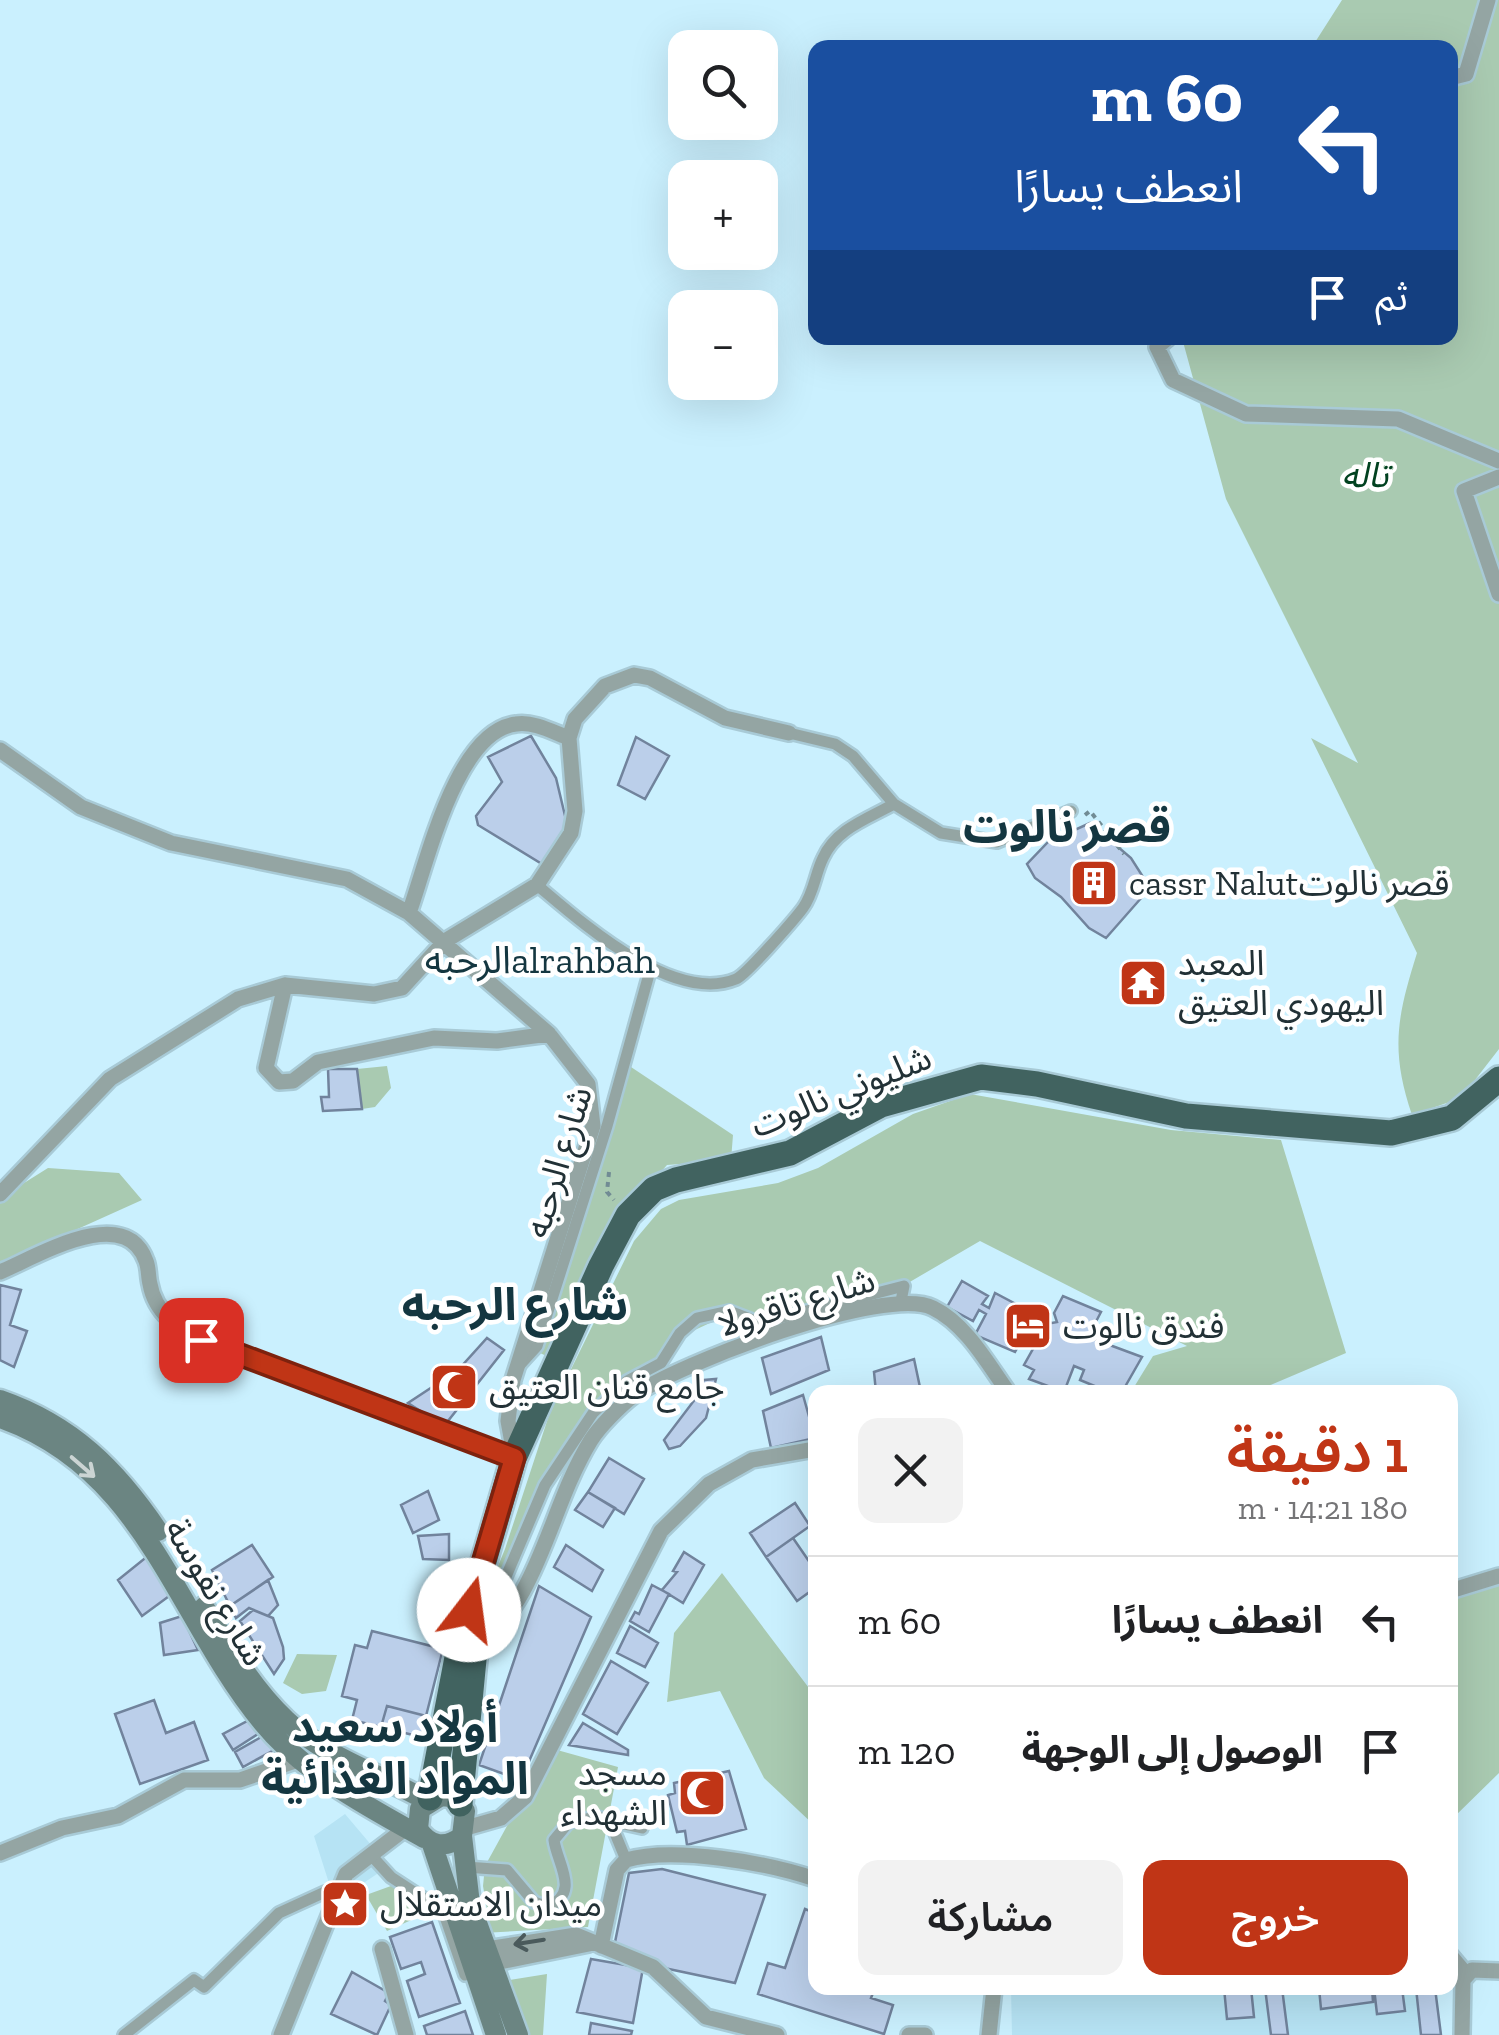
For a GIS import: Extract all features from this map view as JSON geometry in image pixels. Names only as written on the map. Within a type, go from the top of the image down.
[{"type":"highway","name":"شليوني نالوت","points":[[469,1610],[514,1458],[628,1215],[654,1189],[676,1180],[790,1153],[881,1106],[981,1077],[1037,1084],[1186,1116],[1391,1133],[1452,1118],[1499,1079]]},
{"type":"highway","points":[[463,1822],[475,1649],[469,1610]]},
{"type":"highway","points":[[429,1800],[469,1610]]},
{"type":"main road","name":"شارع نفوسة","points":[[0,1400],[85,1442],[122,1478],[235,1658],[286,1721],[349,1761],[429,1800]]},
{"type":"main road","name":"شارع نفوسة","points":[[0,1418],[54,1444],[110,1492],[168,1568],[229,1679],[265,1726],[338,1788],[420,1836]]},
{"type":"main road","points":[[496,2035],[484,1958],[470,1904],[463,1822],[452,1798],[429,1800],[417,1818],[420,1836],[484,1958],[522,2035]]},
{"type":"main road","points":[[420,1836],[443,1846],[463,1822]]},
{"type":"street","points":[[1458,76],[1466,74],[1488,0]]},
{"type":"street","points":[[1159,345],[1157,347],[1173,380],[1246,414],[1398,419],[1499,460]]},
{"type":"street","points":[[1499,477],[1464,491],[1499,594]]},
{"type":"street","points":[[0,1194],[110,1079],[238,999],[284,985],[388,993],[414,980],[445,942],[537,884],[571,833],[575,810],[569,738],[586,703],[605,686],[634,675],[650,678],[725,718],[835,744],[854,756],[894,804],[941,833],[996,842],[1070,811]]},
{"type":"street","points":[[409,913],[459,775],[486,736],[498,728],[526,723],[569,738]]},
{"type":"street","points":[[0,750],[81,807],[170,843],[347,879],[409,913],[549,1034],[588,1084],[592,1126],[517,1368],[508,1421],[514,1458],[201,1340],[178,1327],[154,1300],[147,1262],[139,1247],[121,1235],[104,1232],[84,1236],[0,1272]]},
{"type":"street","points":[[537,884],[607,945],[651,967],[722,983],[742,976],[805,905],[823,858],[838,836],[894,804]]},
{"type":"street","name":"شارع الرحبه","points":[[517,1368],[538,1346],[608,1126],[651,967]]},
{"type":"street","points":[[284,985],[266,1068],[279,1082],[293,1082],[318,1062],[434,1038],[497,1041],[549,1034]]},
{"type":"street","points":[[475,1649],[545,1485],[594,1413],[627,1381],[661,1362],[680,1333],[698,1318],[729,1311],[760,1324],[904,1286],[900,1300]]},
{"type":"street","name":"شارع تاقرولا","points":[[475,1649],[500,1628],[521,1600],[592,1438],[634,1396],[758,1337],[900,1300],[934,1308],[972,1341],[1003,1385]]},
{"type":"street","points":[[463,1822],[501,1818],[525,1796],[661,1530],[708,1484],[752,1460],[808,1450]]},
{"type":"street","points":[[1458,1589],[1499,1576]]},
{"type":"street","points":[[0,1853],[62,1828],[118,1816],[184,1780],[240,1780],[302,1758]]},
{"type":"street","points":[[466,1867],[507,1870],[534,1902],[548,1907],[558,1902],[565,1888],[555,1834],[575,1820],[610,1821],[642,1828]]},
{"type":"street","points":[[610,1821],[626,1860]]},
{"type":"street","points":[[281,2035],[346,1874],[370,1854],[420,1836]]},
{"type":"street","points":[[370,1854],[391,1876],[443,1911],[488,2035]]},
{"type":"street","points":[[626,1860],[740,1859],[774,1864],[808,1876]]},
{"type":"street","points":[[595,1945],[618,1870],[626,1860]]},
{"type":"street","points":[[124,2035],[194,1980],[204,1986],[279,1914],[325,1892],[336,1898]]},
{"type":"street","points":[[484,1958],[595,1945],[652,1967],[706,2017],[777,2035]]},
{"type":"street","points":[[382,1949],[406,2035]]},
{"type":"street","points":[[1458,1964],[1466,1974],[1462,2035]]},
{"type":"street","points":[[1466,1974],[1499,1971]]},
{"type":"street","points":[[989,2035],[993,1995]]},
{"type":"street","points":[[909,2035],[925,2035]]},
{"type":"path","points":[[1070,811],[1085,816],[1090,811],[1124,854]]},
{"type":"shaded area","points":[[345,1814],[389,1866],[335,1902],[314,1836]]},
{"type":"shaded area","points":[[1011,1995],[1434,1995],[1442,2035],[1012,2035]]},
{"type":"green space","name":"تاله","points":[[1342,0],[1499,0],[1499,1049],[1461,1098],[1412,1115],[1401,1071],[1399,1034],[1417,953],[1311,738],[1358,763],[1226,499],[1184,345],[1458,345],[1458,40],[1316,40]]},
{"type":"green space","points":[[387,1066],[391,1088],[375,1107],[362,1109],[357,1069]]},
{"type":"green space","points":[[631,1067],[733,1135],[731,1160],[667,1165],[625,1213],[553,1359],[540,1353]]},
{"type":"green space","points":[[970,1094],[1171,1130],[1281,1140],[1346,1353],[1271,1385],[1135,1385],[1153,1356],[1187,1346],[980,1241],[908,1283],[799,1310],[754,1318],[725,1316],[684,1335],[594,1418],[545,1485],[486,1619],[477,1617],[505,1549],[550,1412],[634,1241],[661,1209],[679,1200],[778,1183],[818,1168],[913,1114]]},
{"type":"green space","points":[[48,1168],[119,1173],[142,1200],[0,1264],[0,1198]]},
{"type":"green space","points":[[722,1573],[808,1687],[808,1819],[764,1778],[720,1691],[667,1702],[674,1633]]},
{"type":"green space","points":[[1499,1576],[1499,1773],[1458,1813],[1458,1589]]},
{"type":"green space","points":[[297,1654],[337,1655],[326,1691],[302,1694],[283,1683]]},
{"type":"green space","points":[[550,1748],[618,1767],[588,1927],[482,1933],[490,1927],[483,1886],[485,1866]]},
{"type":"green space","points":[[402,1882],[418,1917],[387,1931],[366,1895]]},
{"type":"green space","points":[[547,1974],[543,2035],[522,2035],[498,1982]]},
{"type":"building","points":[[531,736],[556,778],[567,824],[542,864],[478,825],[476,816],[502,782],[488,757]]},
{"type":"building","points":[[636,737],[669,756],[645,799],[618,785]]},
{"type":"building","name":"cassr Nalutقصر نالوت","points":[[1090,823],[1131,858],[1150,888],[1106,938],[1089,928],[1061,897],[1035,878],[1027,864],[1048,842]]},
{"type":"building","points":[[328,1069],[357,1069],[362,1109],[323,1111],[321,1097],[329,1097]]},
{"type":"building","points":[[962,1281],[988,1296],[982,1304],[989,1308],[995,1293],[1052,1323],[1057,1322],[1054,1313],[1063,1296],[1101,1312],[1088,1337],[1142,1357],[1126,1385],[1092,1385],[1080,1380],[1084,1370],[1074,1366],[1067,1385],[1045,1385],[1029,1379],[1034,1370],[1024,1365],[1034,1347],[1021,1341],[1015,1352],[975,1335],[986,1314],[979,1310],[973,1321],[947,1307]]},
{"type":"building","points":[[0,1285],[21,1290],[10,1325],[27,1331],[14,1367],[0,1360]]},
{"type":"building","points":[[821,1337],[829,1370],[771,1394],[762,1358]]},
{"type":"building","name":"جامع قنان العتيق","points":[[487,1338],[504,1350],[444,1426],[408,1403],[458,1370]]},
{"type":"building","points":[[914,1359],[920,1385],[875,1385],[874,1372]]},
{"type":"building","points":[[716,1379],[706,1418],[680,1446],[669,1449],[664,1440],[696,1398],[699,1387],[704,1380]]},
{"type":"building","points":[[803,1395],[808,1440],[771,1448],[763,1411]]},
{"type":"building","points":[[609,1458],[644,1479],[624,1514],[588,1492]]},
{"type":"building","points":[[428,1491],[439,1520],[413,1533],[401,1505]]},
{"type":"building","points":[[588,1492],[615,1508],[603,1527],[575,1510]]},
{"type":"building","points":[[795,1503],[808,1523],[808,1527],[766,1557],[750,1533]]},
{"type":"building","points":[[449,1534],[449,1560],[423,1559],[418,1536]]},
{"type":"building","points":[[793,1538],[808,1560],[808,1593],[797,1601],[766,1557]]},
{"type":"building","points":[[252,1545],[273,1577],[230,1606],[212,1570]]},
{"type":"building","points":[[566,1545],[603,1570],[592,1591],[554,1567]]},
{"type":"building","points":[[684,1552],[704,1565],[683,1603],[662,1590],[677,1572],[673,1571]]},
{"type":"building","points":[[149,1555],[176,1591],[142,1616],[118,1580]]},
{"type":"building","points":[[268,1580],[278,1605],[268,1616],[249,1608],[236,1618],[230,1606]]},
{"type":"building","points":[[652,1585],[669,1594],[649,1632],[630,1621],[635,1612],[639,1614]]},
{"type":"building","points":[[539,1586],[591,1617],[521,1780],[479,1765]]},
{"type":"building","points":[[440,1587],[458,1590],[448,1633],[433,1627]]},
{"type":"building","points":[[253,1610],[273,1618],[283,1647],[284,1659],[274,1674],[240,1621]]},
{"type":"building","points":[[182,1616],[198,1650],[164,1655],[160,1623]]},
{"type":"building","points":[[630,1626],[658,1643],[645,1667],[617,1653]]},
{"type":"building","points":[[372,1631],[443,1649],[426,1716],[387,1706],[381,1727],[352,1720],[357,1700],[342,1696],[355,1645],[367,1648]]},
{"type":"building","points":[[611,1661],[648,1683],[617,1734],[583,1714]]},
{"type":"building","points":[[154,1700],[166,1733],[194,1722],[208,1760],[140,1784],[115,1714]]},
{"type":"building","points":[[387,1706],[426,1716],[421,1737],[381,1727]]},
{"type":"building","points":[[253,1718],[261,1732],[233,1750],[223,1734]]},
{"type":"building","points":[[583,1723],[628,1750],[628,1755],[569,1745]]},
{"type":"building","points":[[263,1736],[274,1750],[243,1767],[235,1752]]},
{"type":"building","points":[[729,1771],[746,1829],[687,1845],[685,1831],[677,1832],[668,1795],[675,1793],[674,1783]]},
{"type":"building","points":[[662,1869],[765,1895],[735,1983],[612,1957],[629,1873]]},
{"type":"building","points":[[805,1909],[808,1995],[872,1995],[871,1998],[893,2005],[884,2034],[758,1994],[768,1963],[785,1968]]},
{"type":"building","points":[[432,1922],[460,2003],[419,2017],[407,1981],[425,1974],[421,1962],[401,1969],[390,1937]]},
{"type":"building","points":[[591,1959],[643,1968],[633,2023],[577,2012]]},
{"type":"building","points":[[352,1972],[389,1993],[385,2001],[391,2005],[377,2035],[331,2014]]},
{"type":"building","points":[[1225,1995],[1252,1995],[1254,2017],[1227,2019]]},
{"type":"building","points":[[1266,1995],[1283,1995],[1288,2035],[1271,2035]]},
{"type":"building","points":[[1320,1995],[1372,1995],[1373,2002],[1321,2009]]},
{"type":"building","points":[[1375,1995],[1403,1995],[1405,2011],[1377,2014]]},
{"type":"building","points":[[1417,1995],[1436,1995],[1441,2035],[1421,2035]]},
{"type":"building","points":[[465,2011],[473,2035],[427,2035],[424,2026]]},
{"type":"building","points":[[591,2023],[632,2031],[631,2035],[589,2035]]},
{"type":"place","name":"cassr Nalutقصر نالوت","points":[[1094,883]]},
{"type":"place","name":"المعبد اليهودي العتيق","points":[[1143,983]]},
{"type":"place","name":"فندق نالوت","points":[[1028,1326]]},
{"type":"place","name":"جامع قنان العتيق","points":[[454,1387]]},
{"type":"place","name":"مسجد الشهداء","points":[[702,1793]]},
{"type":"place","name":"ميدان الاستقلال","points":[[345,1904]]},
{"type":"district","name":"قصر نالوت","points":[[1067,827]]},
{"type":"district","name":"الرحبهalrahbah","points":[[540,960]]},
{"type":"district","name":"شارع الرحبه","points":[[515,1305]]},
{"type":"district","name":"أولاد سعيد المواد الغذائية","points":[[395,1753]]},
{"type":"route","points":[[201,1340],[514,1458],[469,1610]]}]
